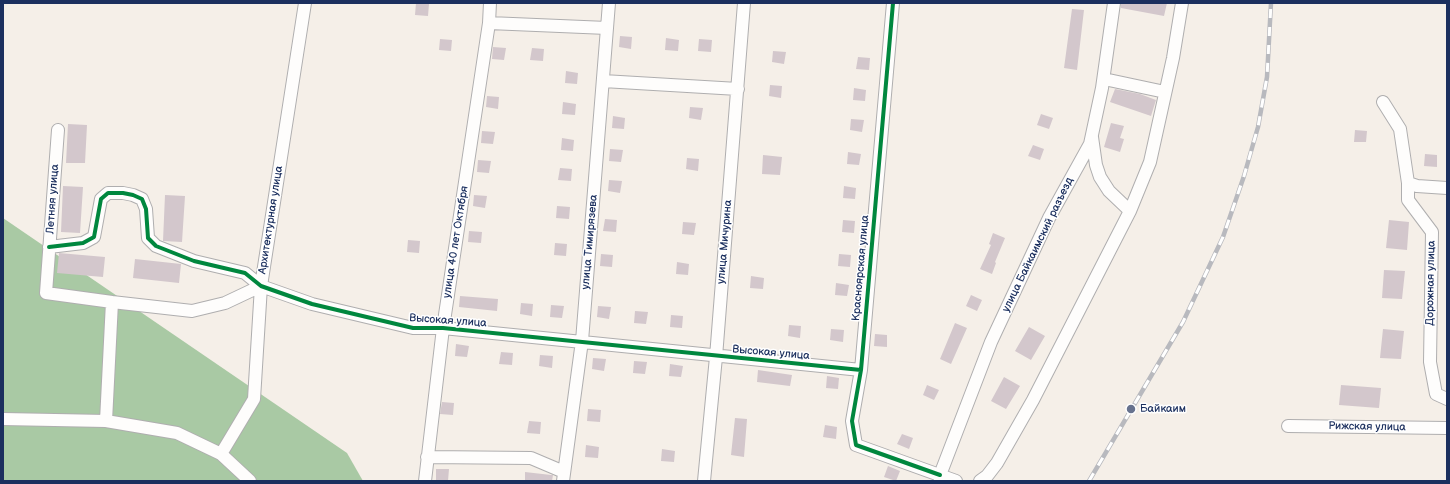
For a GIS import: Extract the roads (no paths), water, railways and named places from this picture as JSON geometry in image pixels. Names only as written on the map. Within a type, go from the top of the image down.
[{"type":"street","name":"Архитектурная улица","points":[[222,454],[254,399],[261,286],[305,3]]},
{"type":"street","name":"улица 40 лет Октября","points":[[425,481],[443,328],[489,22],[490,3]]},
{"type":"street","name":"улица Тимирязева","points":[[564,476],[582,341],[609,3]]},
{"type":"street","name":"улица Мичурина","points":[[704,481],[716,357],[744,3]]},
{"type":"street","name":"Красноярская улица","points":[[893,3],[861,370],[852,421],[856,445],[940,478]]},
{"type":"street","name":"улица Байкаимский разъезд","points":[[940,478],[991,342],[1049,218],[1090,144],[1104,78],[1114,3]]},
{"type":"street","points":[[980,481],[987,476],[997,463],[1033,400],[1130,211],[1150,162],[1173,58],[1182,3]]},
{"type":"street","points":[[489,22],[608,28]]},
{"type":"street","points":[[1104,78],[1165,92]]},
{"type":"street","points":[[603,81],[738,89]]},
{"type":"street","name":"Дорожная улица","points":[[1382,102],[1400,128],[1408,183],[1408,200],[1432,232],[1430,362],[1436,394],[1447,399]]},
{"type":"street","name":"Летняя улица","points":[[58,130],[46,293],[112,302]]},
{"type":"street","points":[[1092,135],[1096,165],[1100,177],[1109,191],[1130,211]]},
{"type":"street","points":[[1408,183],[1417,186],[1447,188]]},
{"type":"street","name":"Высокая улица","points":[[49,247],[83,244],[94,236],[101,199],[108,193],[133,195],[142,199],[146,209],[148,238],[156,246],[194,261],[245,273],[261,286],[312,304],[413,328],[443,328],[582,341],[716,357],[861,370]]},
{"type":"street","points":[[106,421],[112,302],[192,311],[225,302],[261,286]]},
{"type":"street","points":[[3,419],[106,421],[177,433],[222,454],[250,481]]},
{"type":"street","name":"Рижская улица","points":[[1288,426],[1447,428]]},
{"type":"street","points":[[427,458],[531,458],[564,476]]},
{"type":"street","points":[[940,478],[956,481]]},
{"type":"railway","points":[[1089,481],[1183,322],[1223,237],[1244,176],[1258,127],[1267,77],[1271,3]]},
{"type":"place","name":"Байкаим","points":[[1131,409]]}]
